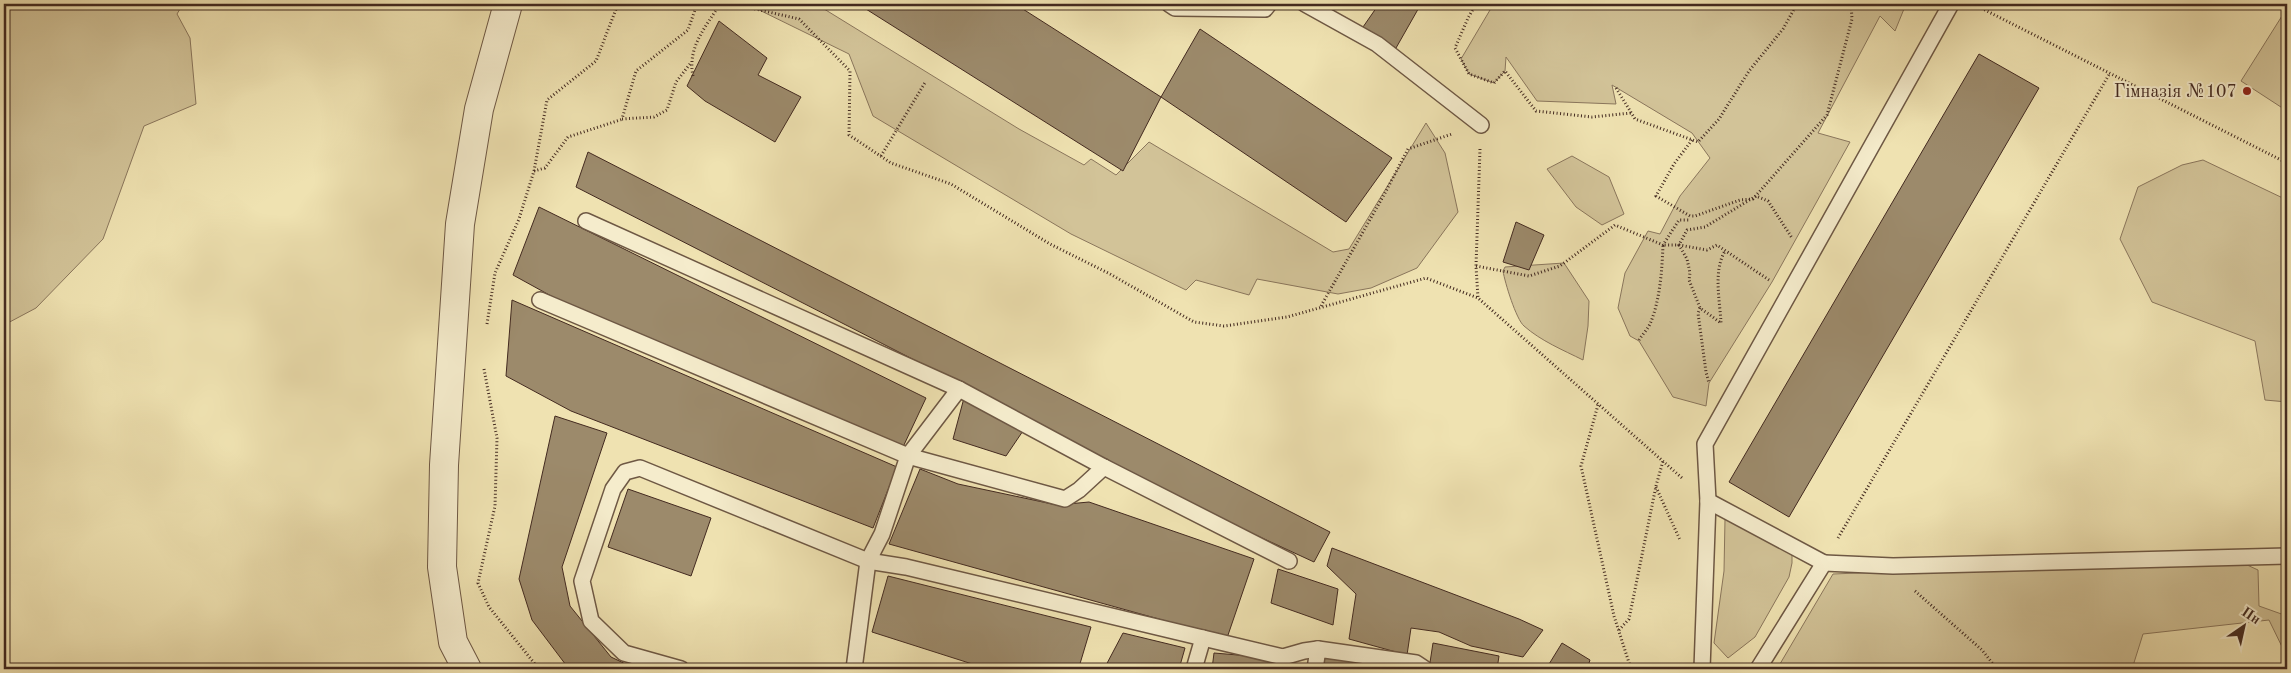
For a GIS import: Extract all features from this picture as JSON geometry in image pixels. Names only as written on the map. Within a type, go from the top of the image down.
[{"type":"street","points":[[467,669],[454,642],[442,568],[444,466],[460,224],[479,109],[508,4]]},
{"type":"lane","points":[[1169,4],[1175,8],[1267,6],[1280,4]]},
{"type":"lane","points":[[1305,4],[1377,44],[1480,125]]},
{"type":"lane","points":[[1702,669],[1708,501],[1705,444],[1951,4]]},
{"type":"lane","points":[[586,221],[959,389],[1288,561]]},
{"type":"lane","points":[[540,300],[908,456],[1065,499],[1079,490],[1104,466]]},
{"type":"lane","points":[[854,669],[868,561],[882,534],[908,456],[959,389]]},
{"type":"lane","points":[[681,669],[624,653],[591,621],[582,581],[613,488],[625,472],[640,468],[868,561],[906,567],[1282,657],[1304,650],[1318,649],[1416,663],[1425,669]]},
{"type":"lane","points":[[1708,501],[1824,563],[1893,566],[2287,556]]},
{"type":"lane","points":[[1758,669],[1824,563]]},
{"type":"lane","points":[[1194,669],[1203,638]]},
{"type":"lane","points":[[1315,669],[1318,649]]},
{"type":"path","points":[[486,330],[495,274],[519,219],[534,171],[547,100],[596,62],[618,4]]},
{"type":"path","points":[[624,119],[622,119],[628,92],[636,71],[688,30],[697,4]]},
{"type":"path","points":[[534,171],[546,168],[568,136],[624,119],[654,117],[667,110],[676,82],[690,64],[701,31],[720,4]]},
{"type":"path","points":[[734,4],[799,19],[850,71],[849,136],[891,163],[951,184],[1050,244],[1110,274],[1194,322],[1224,326],[1287,317],[1426,278],[1478,298],[1708,501]]},
{"type":"path","points":[[1476,4],[1455,48],[1469,74],[1494,83],[1506,71],[1536,111],[1592,117],[1631,113]]},
{"type":"path","points":[[1616,88],[1636,119],[1698,142],[1719,119],[1749,71],[1783,29],[1797,4]]},
{"type":"path","points":[[1692,140],[1674,164],[1656,196],[1690,216],[1695,216],[1740,200],[1752,199],[1827,115],[1852,19],[1851,4]]},
{"type":"path","points":[[1972,4],[2287,162]]},
{"type":"path","points":[[690,64],[692,76]]},
{"type":"path","points":[[1824,563],[2110,73]]},
{"type":"path","points":[[881,156],[926,80]]},
{"type":"path","points":[[1320,307],[1408,149],[1480,125],[1476,266],[1478,298]]},
{"type":"path","points":[[1679,245],[1687,230],[1705,227],[1756,196],[1768,202],[1795,242]]},
{"type":"path","points":[[1638,340],[1650,324],[1656,302],[1662,266],[1663,245],[1679,220],[1689,220]]},
{"type":"path","points":[[1476,266],[1529,276],[1560,266],[1615,225],[1663,245],[1679,245],[1707,250],[1716,245],[1772,282]]},
{"type":"path","points":[[1679,245],[1687,259],[1690,273],[1689,280],[1700,308],[1721,323],[1719,271],[1721,258],[1725,251]]},
{"type":"path","points":[[1700,308],[1698,313],[1709,383]]},
{"type":"path","points":[[483,366],[497,438],[495,506],[478,583],[488,607],[539,669]]},
{"type":"path","points":[[1598,405],[1581,466],[1614,616],[1631,669]]},
{"type":"path","points":[[1619,630],[1629,619],[1656,486],[1664,462]]},
{"type":"path","points":[[1656,486],[1685,551],[1707,552]]},
{"type":"path","points":[[1893,566],[1910,586],[1982,650],[1997,669]]},
{"type":"shaded area","points":[[4,4],[183,4],[177,14],[190,38],[196,104],[144,126],[103,239],[36,308],[4,325]]},
{"type":"shaded area","points":[[747,4],[816,4],[1019,129],[1084,165],[1091,159],[1116,175],[1149,142],[1333,252],[1349,249],[1426,123],[1445,153],[1458,212],[1417,268],[1371,288],[1338,294],[1257,279],[1249,295],[1196,280],[1186,290],[1071,234],[873,116],[849,54]]},
{"type":"shaded area","points":[[1486,4],[1906,4],[1895,31],[1880,16],[1818,133],[1850,142],[1772,282],[1709,383],[1706,406],[1673,397],[1639,341],[1630,336],[1618,308],[1625,273],[1648,231],[1660,234],[1680,196],[1710,158],[1692,133],[1612,85],[1616,104],[1537,101],[1506,57],[1505,71],[1494,83],[1469,74],[1461,59],[1490,10],[1484,6]]},
{"type":"shaded area","points":[[2287,8],[2287,111],[2241,81]]},
{"type":"shaded area","points":[[1572,156],[1609,177],[1624,214],[1602,225],[1576,207],[1547,169]]},
{"type":"shaded area","points":[[2203,160],[2287,200],[2287,402],[2265,400],[2255,341],[2152,302],[2120,239],[2138,187],[2182,165]]},
{"type":"shaded area","points":[[1564,263],[1589,301],[1588,326],[1583,360],[1545,341],[1524,326],[1514,309],[1503,271],[1505,267]]},
{"type":"shaded area","points":[[1732,514],[1792,549],[1792,563],[1789,577],[1755,637],[1728,658],[1714,643],[1724,571],[1725,519]]},
{"type":"shaded area","points":[[2232,558],[2258,570],[2259,606],[2287,616],[2287,657],[2269,620],[2143,634],[2132,669],[1777,669],[1833,574]]},
{"type":"building","points":[[858,4],[1015,4],[1161,97],[1123,171]]},
{"type":"building","points":[[1379,4],[1421,4],[1396,48],[1363,27]]},
{"type":"building","points":[[719,21],[767,58],[758,75],[801,97],[775,142],[705,101],[687,86]]},
{"type":"building","points":[[1200,29],[1392,158],[1346,222],[1161,97]]},
{"type":"building","points":[[1979,54],[2039,88],[1789,517],[1729,482]]},
{"type":"building","points":[[588,152],[1330,532],[1314,562],[1171,496],[1020,414],[576,187]]},
{"type":"building","points":[[539,207],[926,398],[903,447],[553,297],[513,275]]},
{"type":"building","points":[[1516,222],[1544,235],[1529,270],[1503,262]]},
{"type":"building","points":[[512,300],[897,467],[873,528],[571,411],[506,376]]},
{"type":"building","points":[[964,398],[1027,425],[1006,456],[953,439]]},
{"type":"building","points":[[555,416],[607,433],[562,567],[570,606],[611,657],[636,669],[569,669],[532,620],[519,579]]},
{"type":"building","points":[[920,469],[958,484],[1057,505],[1089,502],[1254,559],[1227,638],[889,544]]},
{"type":"building","points":[[628,489],[711,518],[691,576],[608,547]]},
{"type":"building","points":[[1332,548],[1519,619],[1543,630],[1523,657],[1471,646],[1439,632],[1411,628],[1407,655],[1349,639],[1356,594],[1327,566]]},
{"type":"building","points":[[1278,569],[1338,589],[1333,625],[1271,603]]},
{"type":"building","points":[[888,576],[1091,627],[1079,667],[1077,669],[988,669],[872,632]]},
{"type":"building","points":[[1123,633],[1185,648],[1179,669],[1104,669]]},
{"type":"building","points":[[1433,643],[1499,656],[1497,669],[1429,669]]},
{"type":"building","points":[[1562,643],[1590,660],[1587,669],[1546,669]]},
{"type":"building","points":[[1214,653],[1286,659],[1285,669],[1212,669]]},
{"type":"building","points":[[1325,655],[1396,665],[1395,669],[1323,669]]},
{"type":"place","name":"Гімназія №107","points":[[2247,91]]}]
